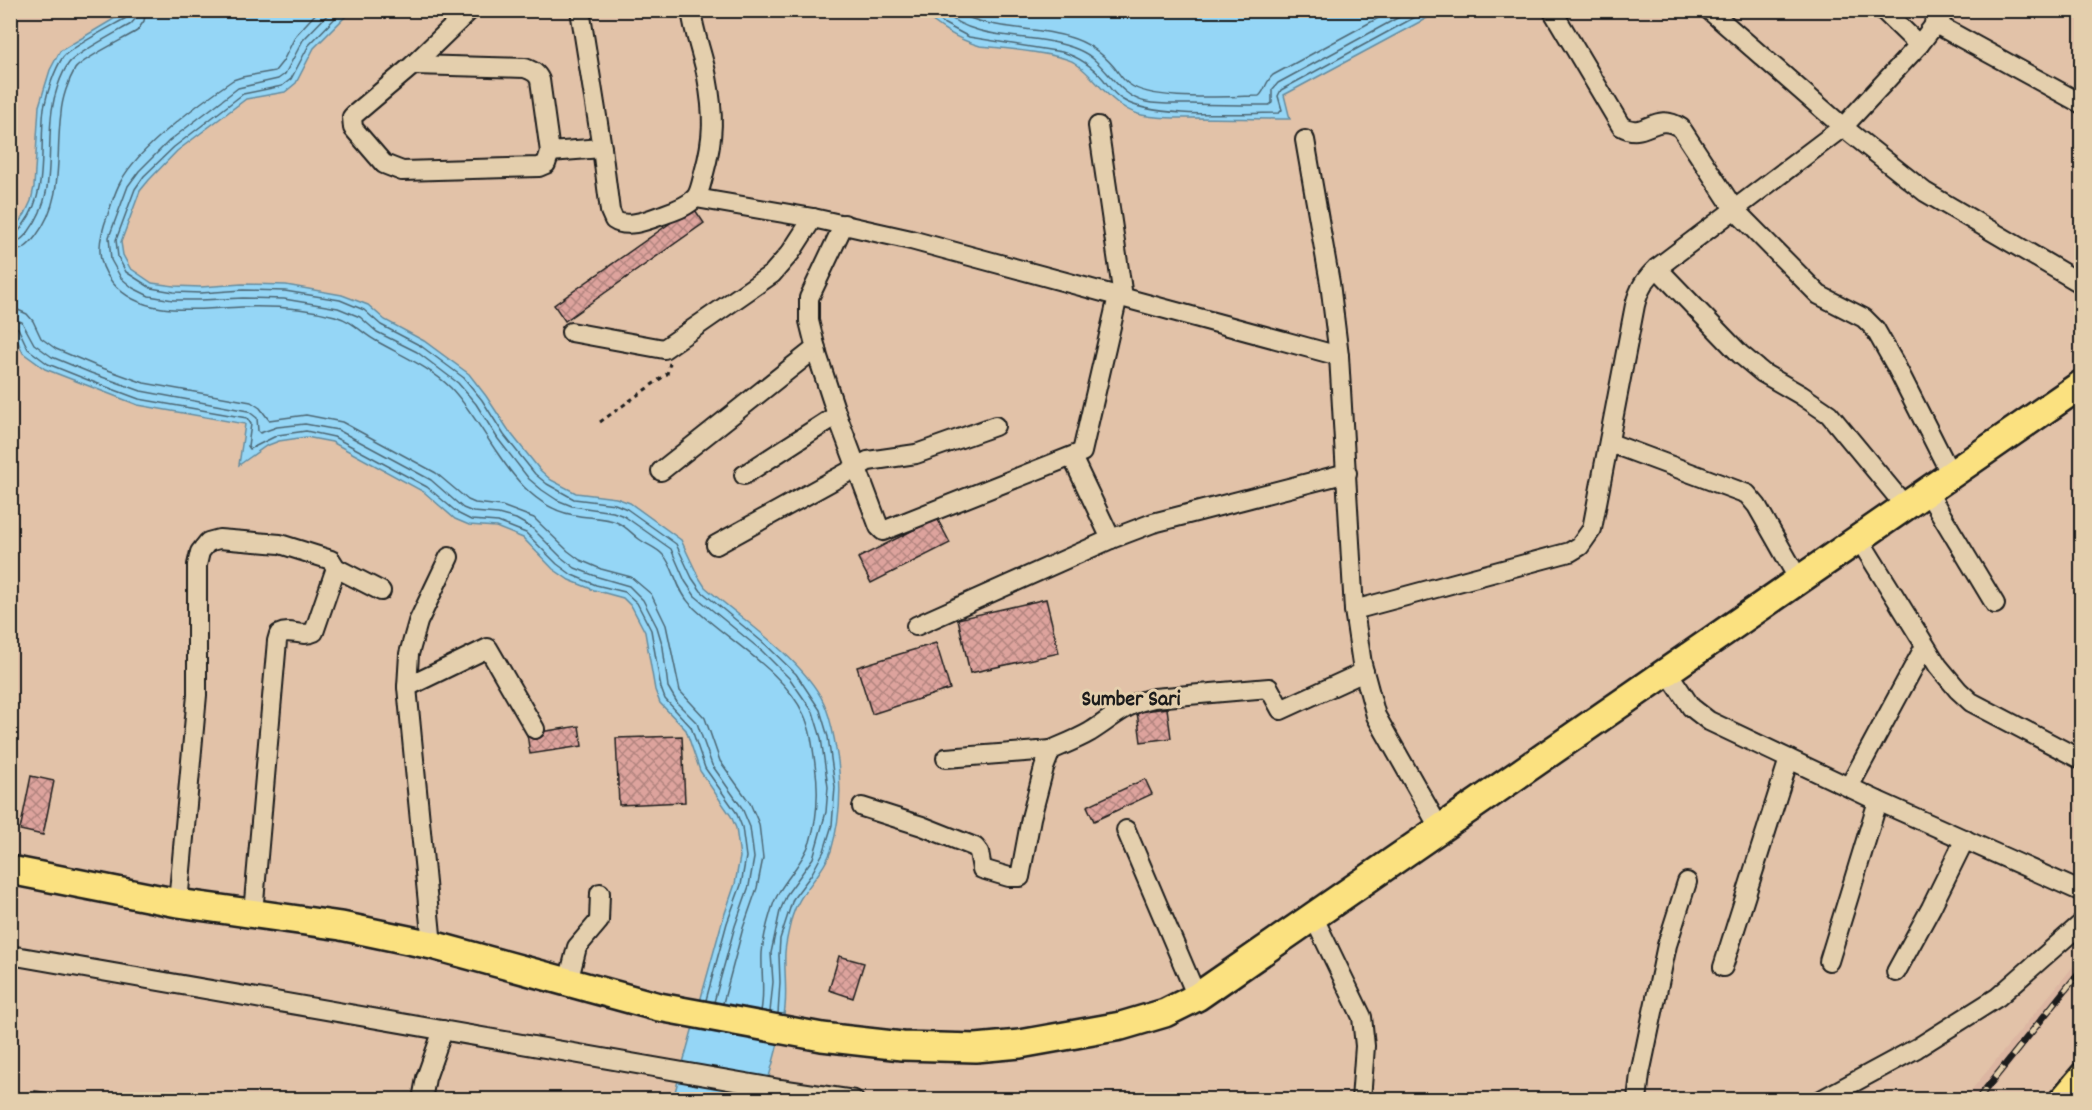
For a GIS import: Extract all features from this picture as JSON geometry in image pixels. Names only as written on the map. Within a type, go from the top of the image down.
[{"type":"highway","points":[[10,870],[178,903],[341,926],[432,945],[660,1007],[822,1037],[902,1046],[976,1048],[1020,1044],[1121,1026],[1165,1013],[1197,997],[2081,386]]},
{"type":"main road","points":[[2060,1100],[2082,1074]]},
{"type":"street","points":[[413,65],[525,68],[537,74],[540,80],[550,152],[546,164],[539,167],[402,171],[384,164],[353,128],[352,117],[413,65],[470,10]]},
{"type":"street","points":[[580,10],[610,211],[614,220],[625,224],[652,219],[681,208],[696,198],[711,148],[713,130],[707,76],[691,10]]},
{"type":"street","points":[[1552,10],[1620,126],[1629,131],[1637,131],[1663,121],[1672,122],[1681,128],[1734,209],[1819,295],[1864,318],[1875,329],[1951,475]]},
{"type":"street","points":[[1709,10],[1842,127],[1925,192],[2082,284]]},
{"type":"street","points":[[1884,10],[1918,45]]},
{"type":"street","points":[[1354,610],[1570,552],[1580,546],[1592,529],[1638,292],[1646,278],[1842,127],[1918,45],[1940,17],[2082,104]]},
{"type":"street","points":[[844,225],[809,297],[809,321],[837,415],[879,527],[883,531],[1082,452],[1120,297],[1098,126]]},
{"type":"street","points":[[1305,140],[1330,283],[1339,356],[1354,610],[1364,672],[1376,716],[1440,829]]},
{"type":"street","points":[[550,152],[602,148]]},
{"type":"street","points":[[696,198],[813,218],[911,240],[1339,356]]},
{"type":"street","points":[[571,332],[664,349],[772,274],[791,252],[813,218]]},
{"type":"street","points":[[1657,268],[1740,354],[1763,373],[1828,414],[1905,506]]},
{"type":"street","points":[[661,471],[816,348]]},
{"type":"street","points":[[744,475],[837,415]]},
{"type":"street","points":[[716,545],[856,467],[875,459],[927,451],[995,426]]},
{"type":"street","points":[[1610,443],[1747,494],[1757,506],[1799,580]]},
{"type":"street","points":[[1072,457],[1111,539]]},
{"type":"street","points":[[916,626],[1111,539],[1153,523],[1347,473]]},
{"type":"street","points":[[1928,491],[1995,604]]},
{"type":"street","points":[[178,903],[197,695],[197,565],[200,552],[208,542],[219,539],[280,544],[331,560],[336,568],[381,591]]},
{"type":"street","points":[[1859,539],[1925,646],[1948,678],[1971,702],[2082,760]]},
{"type":"street","points":[[432,945],[407,687],[410,654],[418,622],[449,557]]},
{"type":"street","points":[[253,913],[277,641],[279,634],[286,631],[306,635],[314,632],[336,568]]},
{"type":"street","points":[[1849,787],[1925,646]]},
{"type":"street","points":[[407,687],[488,648],[535,729]]},
{"type":"street","points":[[1667,671],[1691,707],[1709,721],[1878,801],[2082,892]]},
{"type":"street","points":[[946,758],[1051,750],[1075,741],[1121,710],[1140,701],[1154,698],[1269,688],[1281,710],[1364,672]]},
{"type":"street","points":[[862,807],[922,826],[975,847],[979,852],[982,869],[1020,878],[1031,818],[1051,750]]},
{"type":"street","points":[[1723,968],[1789,759]]},
{"type":"street","points":[[1829,962],[1878,801]]},
{"type":"street","points":[[1126,830],[1197,997]]},
{"type":"street","points":[[1896,972],[1965,839]]},
{"type":"street","points":[[1638,1100],[1640,1074],[1667,945],[1687,882]]},
{"type":"street","points":[[568,982],[577,947],[599,921],[600,893]]},
{"type":"street","points":[[1313,916],[1362,1017],[1365,1046],[1361,1100]]},
{"type":"street","points":[[1821,1100],[1917,1048],[1998,997],[2082,922]]},
{"type":"street","points":[[10,955],[854,1100]]},
{"type":"street","points":[[422,1100],[426,1078],[443,1030]]},
{"type":"path","points":[[600,422],[667,374],[670,364],[664,349]]},
{"type":"shaded area","points":[[2081,957],[2081,976],[1984,1099],[1964,1099]]},
{"type":"water","points":[[127,11],[351,11],[314,48],[296,83],[285,92],[246,99],[177,151],[149,180],[140,191],[121,242],[123,255],[130,268],[152,283],[201,287],[242,284],[286,285],[342,295],[368,305],[385,320],[424,341],[469,374],[509,431],[540,470],[551,480],[576,493],[616,498],[630,503],[681,540],[705,587],[790,658],[817,691],[826,708],[836,748],[840,784],[838,818],[827,860],[795,908],[792,917],[785,952],[785,1007],[779,1041],[763,1099],[673,1099],[722,922],[735,884],[740,857],[736,828],[731,816],[700,771],[686,730],[660,703],[655,690],[645,632],[632,607],[623,598],[569,580],[553,569],[523,538],[496,527],[469,525],[455,519],[424,492],[332,442],[306,437],[279,441],[266,446],[239,465],[245,424],[138,405],[45,369],[23,353],[11,326],[11,232],[25,214],[31,201],[34,187],[39,106],[50,70],[60,51]]},
{"type":"water","points":[[920,11],[1440,11],[1284,95],[1290,119],[1166,118],[1138,114],[1128,110],[1112,98],[1083,69],[1068,59],[980,46],[948,32]]},
{"type":"building","points":[[693,207],[704,223],[565,321],[554,305]]},
{"type":"building","points":[[937,518],[950,543],[871,583],[858,558]]},
{"type":"building","points":[[1046,599],[1059,653],[970,673],[958,619]]},
{"type":"building","points":[[936,643],[950,689],[872,714],[857,667]]},
{"type":"building","points":[[1167,708],[1171,738],[1141,742],[1137,712]]},
{"type":"building","points":[[579,726],[582,746],[530,754],[527,734]]},
{"type":"building","points":[[682,736],[685,802],[619,805],[616,738]]},
{"type":"building","points":[[31,776],[54,781],[43,835],[20,830]]},
{"type":"building","points":[[1145,779],[1152,794],[1094,821],[1087,806]]},
{"type":"building","points":[[839,956],[864,963],[853,998],[829,990]]},
{"type":"building","points":[[35,1091],[57,1094],[56,1100],[34,1100]]},
{"type":"railway","points":[[1977,1100],[2082,969]]},
{"type":"district","name":"Sumber Sari","points":[[1131,700]]}]
